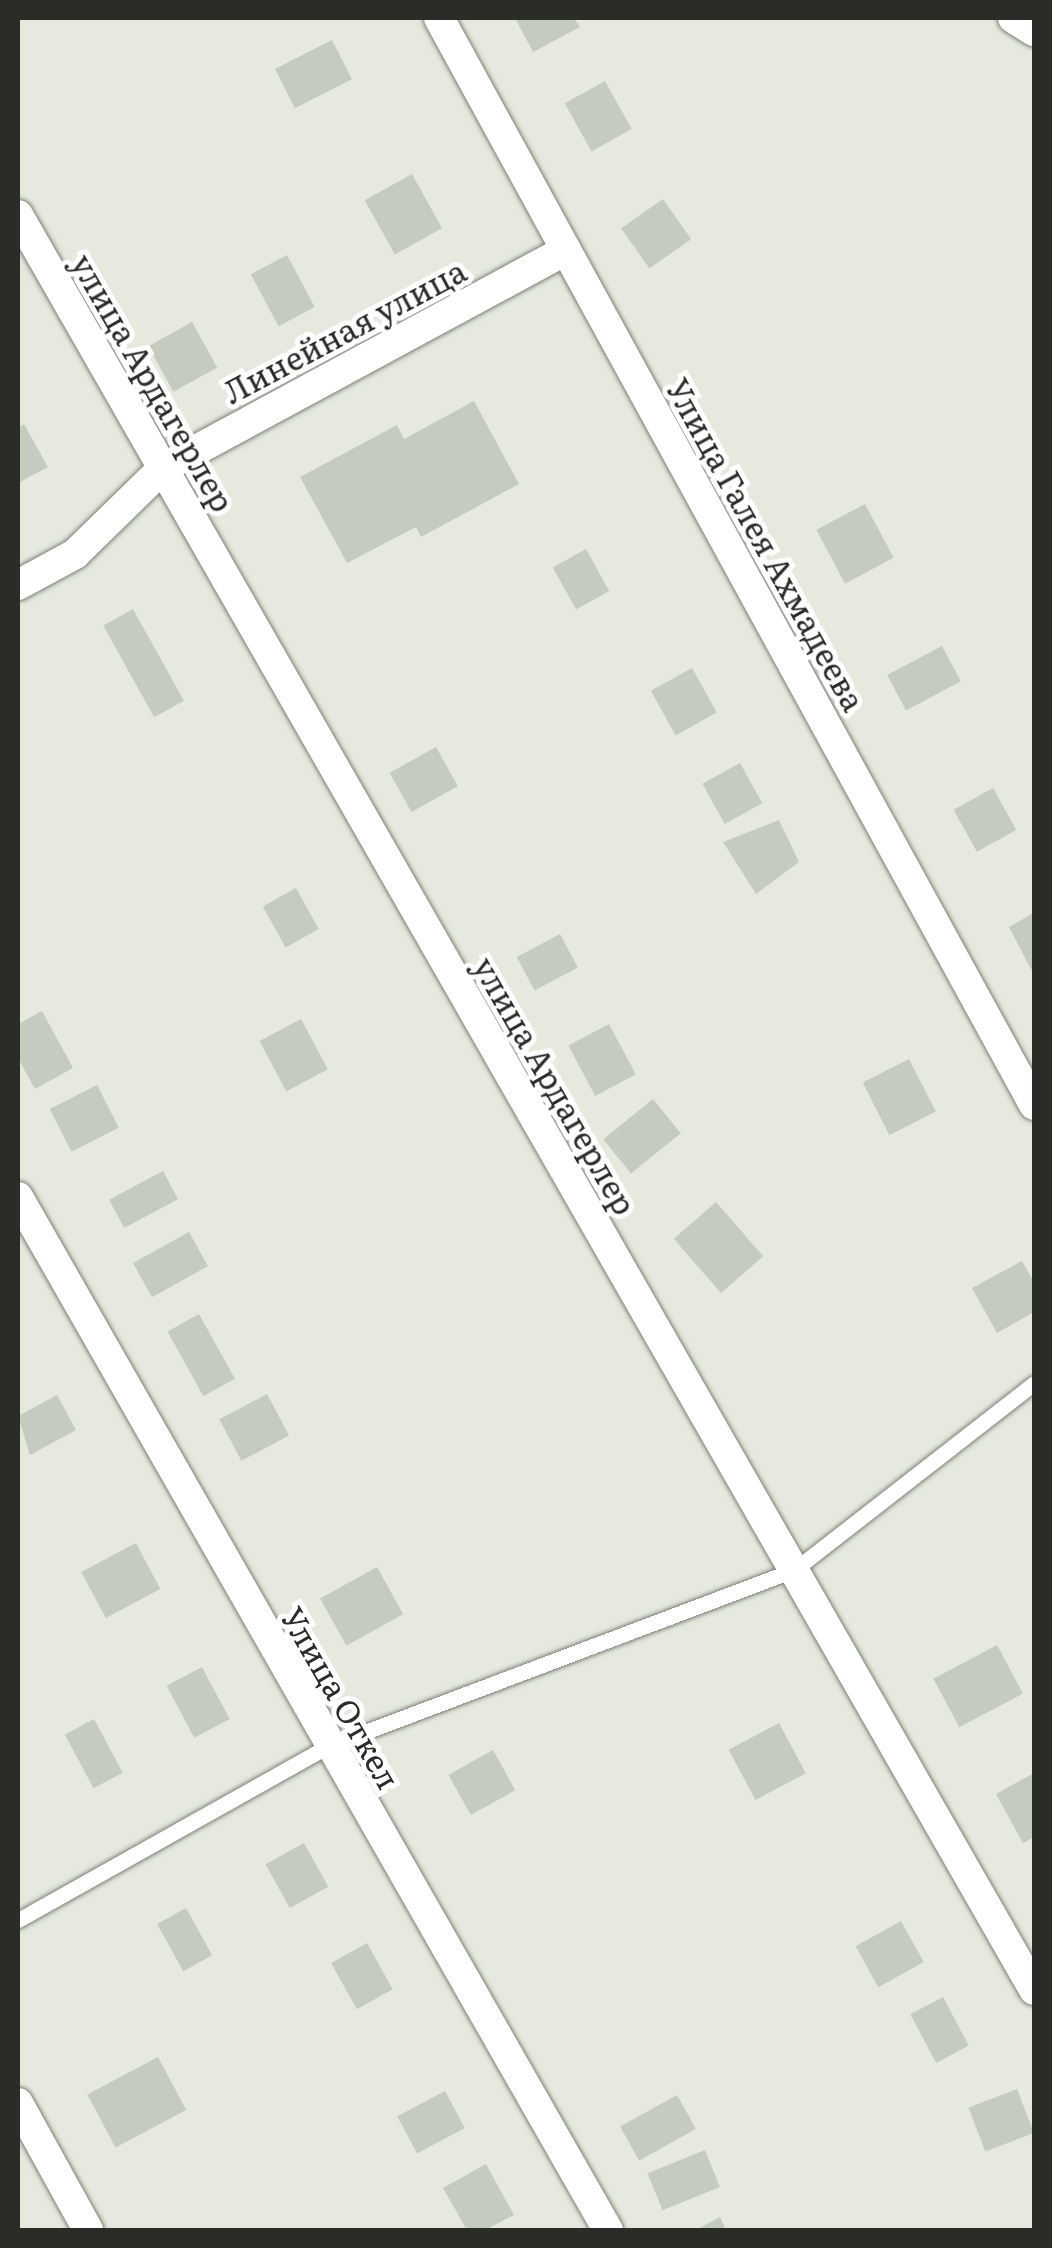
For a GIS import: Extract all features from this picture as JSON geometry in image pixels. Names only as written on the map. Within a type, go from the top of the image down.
[{"type":"street","name":"Улица Галея Ахмадеева","points":[[439,18],[1034,1105]]},
{"type":"street","points":[[1013,18],[1034,31]]},
{"type":"street","name":"улица Ардагерлер","points":[[18,215],[1034,1990]]},
{"type":"street","name":"Линейная улица","points":[[18,585],[75,554],[163,468],[566,250]]},
{"type":"street","name":"Улица Откел","points":[[18,1197],[328,1746],[608,2230]]},
{"type":"street","points":[[18,2104],[88,2230]]},
{"type":"lane","points":[[18,1920],[328,1746],[794,1570],[1034,1383]]},
{"type":"building","points":[[515,18],[574,18],[580,27],[533,52]]},
{"type":"building","points":[[332,40],[352,79],[295,108],[275,69]]},
{"type":"building","points":[[605,81],[632,129],[591,151],[565,103]]},
{"type":"building","points":[[412,174],[442,228],[395,254],[365,200]]},
{"type":"building","points":[[663,199],[691,239],[649,268],[621,228]]},
{"type":"building","points":[[287,255],[315,307],[278,326],[251,274]]},
{"type":"building","points":[[192,322],[217,367],[173,392],[148,346]]},
{"type":"building","points":[[474,401],[519,484],[421,537],[416,527],[347,563],[300,477],[397,425],[404,439]]},
{"type":"building","points":[[24,424],[48,467],[18,483],[18,428]]},
{"type":"building","points":[[865,504],[894,558],[845,584],[816,530]]},
{"type":"building","points":[[586,549],[609,591],[576,609],[553,567]]},
{"type":"building","points":[[133,609],[184,701],[154,717],[103,625]]},
{"type":"building","points":[[942,646],[961,681],[906,710],[887,675]]},
{"type":"building","points":[[692,668],[717,713],[676,735],[651,691]]},
{"type":"building","points":[[436,747],[458,786],[411,812],[390,773]]},
{"type":"building","points":[[740,763],[762,803],[725,824],[702,784]]},
{"type":"building","points":[[993,788],[1016,830],[977,852],[954,810]]},
{"type":"building","points":[[779,820],[799,862],[756,894],[723,842]]},
{"type":"building","points":[[296,888],[319,929],[286,948],[263,906]]},
{"type":"building","points":[[1034,913],[1034,975],[1009,927]]},
{"type":"building","points":[[560,934],[578,968],[535,991],[517,957]]},
{"type":"building","points":[[42,1011],[73,1068],[35,1089],[18,1058],[18,1024]]},
{"type":"building","points":[[301,1019],[328,1069],[286,1091],[260,1041]]},
{"type":"building","points":[[609,1024],[636,1074],[595,1096],[568,1046]]},
{"type":"building","points":[[909,1059],[936,1112],[889,1135],[863,1083]]},
{"type":"building","points":[[97,1085],[119,1128],[72,1152],[50,1109]]},
{"type":"building","points":[[653,1099],[681,1133],[631,1173],[603,1139]]},
{"type":"building","points":[[163,1171],[178,1199],[124,1228],[109,1200]]},
{"type":"building","points":[[716,1202],[763,1256],[721,1293],[674,1239]]},
{"type":"building","points":[[189,1232],[208,1266],[152,1297],[133,1263]]},
{"type":"building","points":[[1022,1261],[1034,1282],[1034,1312],[997,1333],[972,1288]]},
{"type":"building","points":[[199,1314],[235,1379],[203,1396],[168,1331]]},
{"type":"building","points":[[267,1394],[289,1435],[241,1461],[219,1419]]},
{"type":"building","points":[[57,1395],[76,1430],[30,1455],[18,1416]]},
{"type":"building","points":[[136,1543],[160,1589],[106,1618],[81,1572]]},
{"type":"building","points":[[377,1567],[403,1614],[346,1646],[320,1599]]},
{"type":"building","points":[[997,1645],[1023,1694],[959,1727],[933,1679]]},
{"type":"building","points":[[202,1667],[230,1719],[194,1738],[167,1686]]},
{"type":"building","points":[[94,1719],[123,1773],[94,1788],[65,1734]]},
{"type":"building","points":[[779,1723],[806,1773],[755,1800],[729,1750]]},
{"type":"building","points":[[493,1750],[515,1790],[471,1815],[448,1775]]},
{"type":"building","points":[[1034,1773],[1034,1837],[1023,1843],[996,1794]]},
{"type":"building","points":[[304,1843],[328,1887],[290,1908],[266,1864]]},
{"type":"building","points":[[186,1908],[212,1955],[183,1971],[157,1924]]},
{"type":"building","points":[[901,1921],[924,1962],[878,1987],[856,1946]]},
{"type":"building","points":[[367,1943],[393,1989],[357,2009],[331,1963]]},
{"type":"building","points":[[943,1997],[969,2046],[936,2063],[910,2014]]},
{"type":"building","points":[[158,2057],[186,2110],[116,2148],[87,2095]]},
{"type":"building","points":[[1017,2089],[1034,2133],[985,2152],[968,2108]]},
{"type":"building","points":[[445,2091],[465,2128],[417,2153],[397,2116]]},
{"type":"building","points":[[677,2095],[696,2129],[639,2161],[620,2127]]},
{"type":"building","points":[[705,2150],[720,2187],[662,2210],[648,2173]]},
{"type":"building","points":[[486,2164],[514,2215],[485,2230],[467,2230],[443,2188]]},
{"type":"building","points":[[720,2217],[726,2230],[696,2230]]}]
